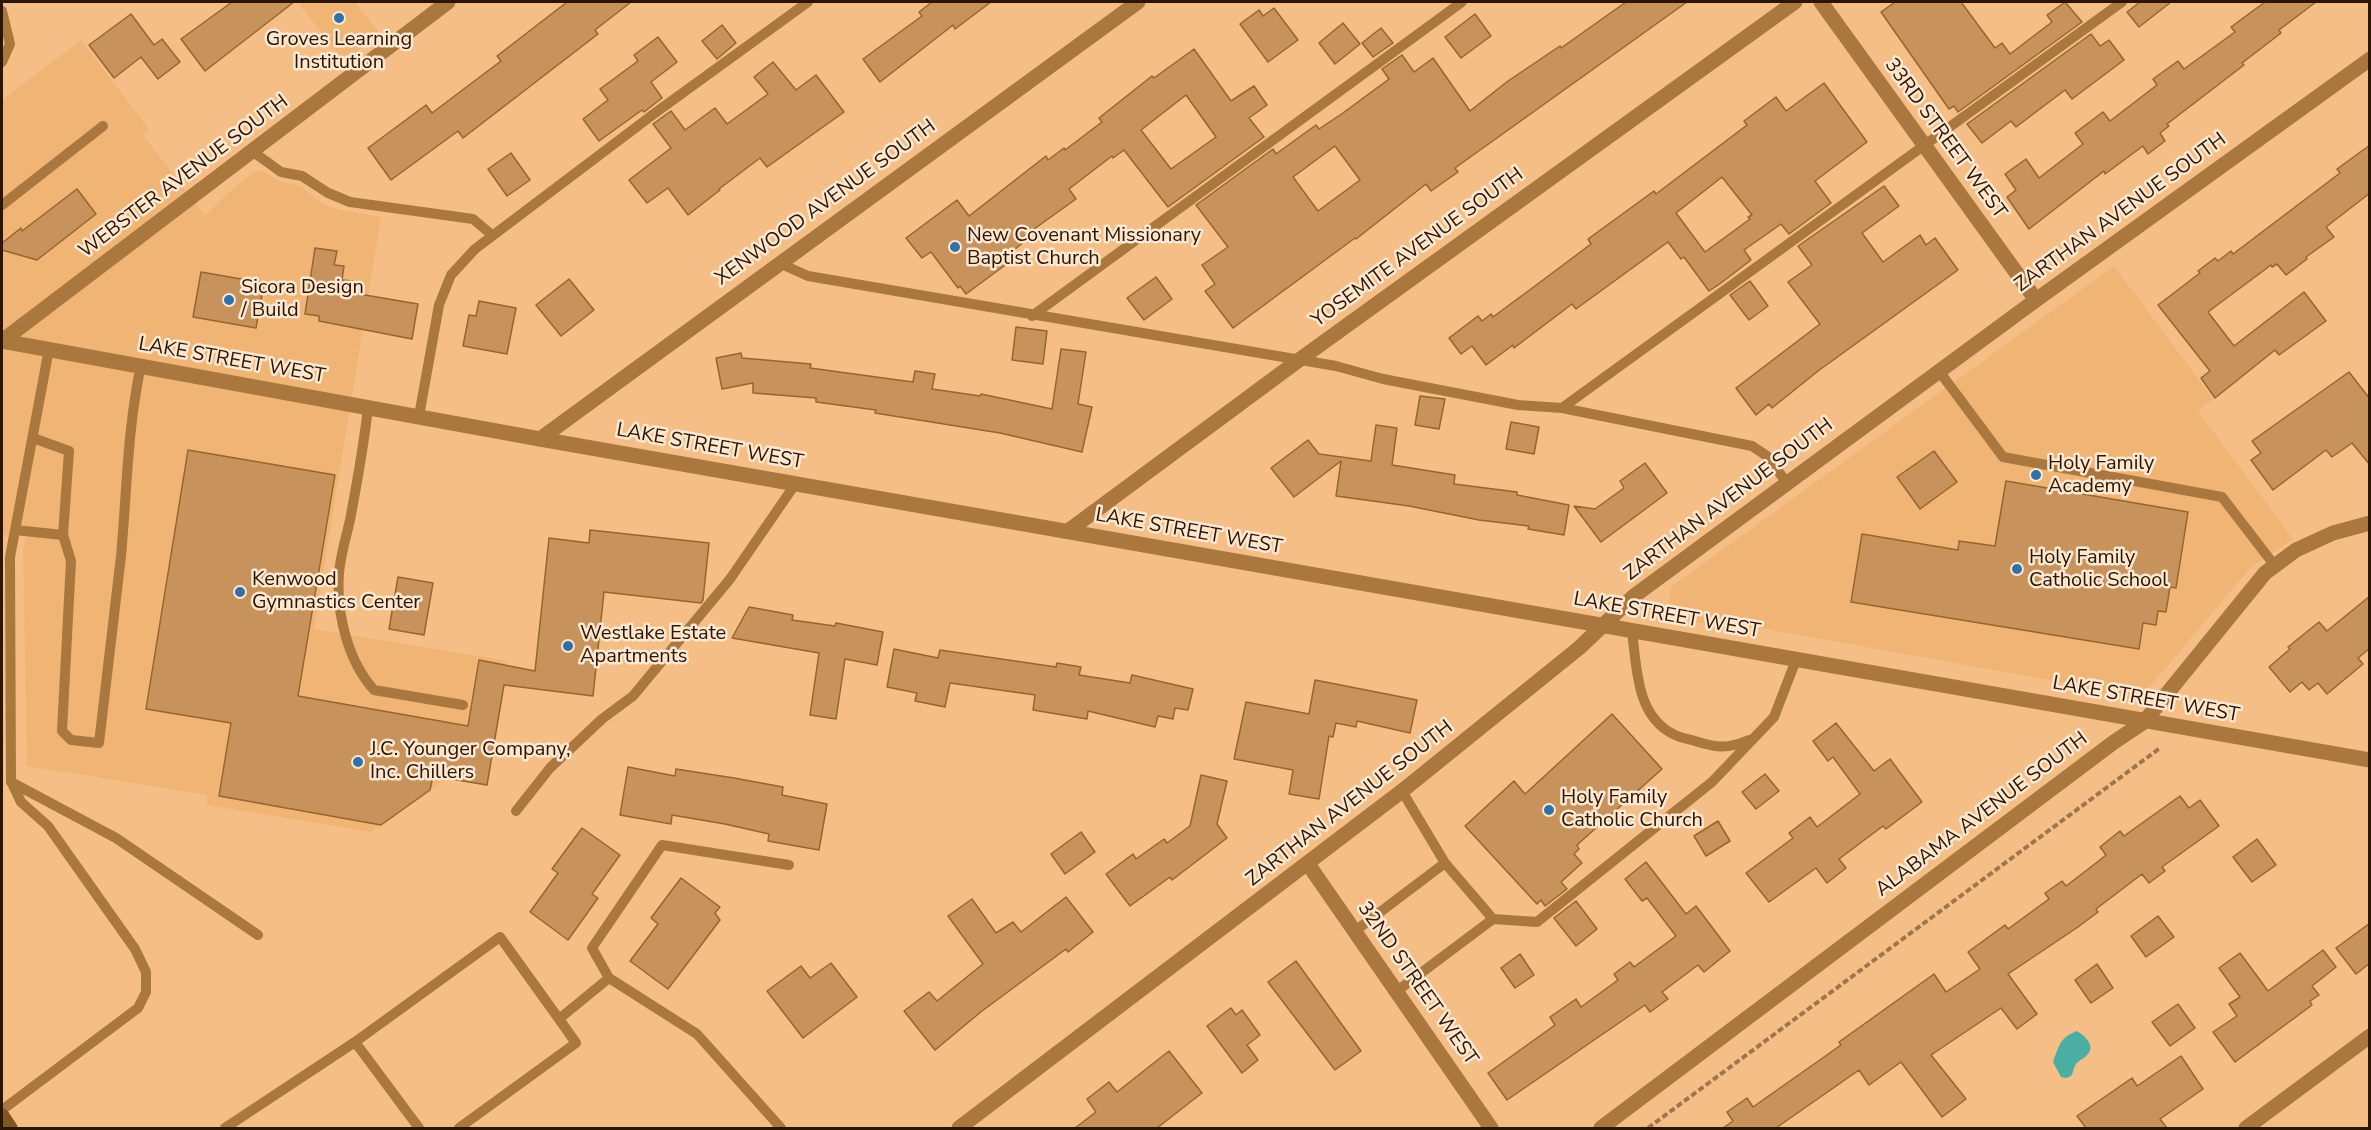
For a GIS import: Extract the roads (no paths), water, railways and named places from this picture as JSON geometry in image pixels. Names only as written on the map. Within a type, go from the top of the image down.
[{"type":"main road","points":[[2,1116],[10,1128]]},
{"type":"street","name":"WEBSTER AVENUE SOUTH","points":[[2,341],[448,2]]},
{"type":"street","name":"XENWOOD AVENUE SOUTH","points":[[540,439],[1138,2]]},
{"type":"street","name":"YOSEMITE AVENUE SOUTH","points":[[1068,531],[1299,360],[1795,2]]},
{"type":"street","name":"33RD STREET WEST","points":[[1821,2],[2036,300]]},
{"type":"street","name":"ZARTHAN AVENUE SOUTH","points":[[959,1128],[1402,792],[1579,648],[1634,596],[2036,300],[2370,59]]},
{"type":"street","name":"LAKE STREET WEST","points":[[2,341],[540,439],[1602,627],[2370,760]]},
{"type":"street","name":"ALABAMA AVENUE SOUTH","points":[[1600,1128],[2104,749],[2144,722],[2265,573],[2306,546],[2333,534],[2370,523]]},
{"type":"street","name":"32ND STREET WEST","points":[[1308,864],[1491,1128]]},
{"type":"street","points":[[2246,1128],[2370,1036]]},
{"type":"lane","points":[[419,416],[439,305],[452,275],[475,249],[808,2]]},
{"type":"lane","points":[[1032,316],[1462,2]]},
{"type":"lane","points":[[1562,408],[2122,2]]},
{"type":"lane","points":[[2,11],[10,44],[2,62]]},
{"type":"lane","points":[[2,205],[103,126]]},
{"type":"lane","points":[[252,151],[281,172],[302,176],[328,193],[350,202],[473,219],[492,235]]},
{"type":"lane","points":[[779,263],[808,276],[1336,366],[1383,379],[1518,405],[1562,408],[1752,446],[1767,456],[1787,483]]},
{"type":"lane","points":[[2,1110],[138,1008],[146,992],[146,972],[135,949],[48,826],[21,802],[11,781],[10,557],[49,349]]},
{"type":"lane","points":[[33,438],[69,451],[63,535],[71,561],[62,731],[71,740],[99,743],[121,554],[126,460],[134,396],[141,366]]},
{"type":"lane","points":[[1939,371],[2003,457],[2222,497],[2275,566]]},
{"type":"lane","points":[[368,407],[363,449],[339,575],[341,613],[353,658],[361,675],[374,690],[463,705]]},
{"type":"lane","points":[[516,811],[550,768],[602,719],[633,696],[730,579],[796,483]]},
{"type":"lane","points":[[15,530],[63,535]]},
{"type":"lane","points":[[1632,632],[1639,690],[1652,716],[1672,734],[1711,746],[1732,747],[1754,737]]},
{"type":"lane","points":[[1397,991],[1492,919],[1537,922],[1712,782],[1774,717],[1796,660]]},
{"type":"lane","points":[[11,781],[116,838],[258,935]]},
{"type":"lane","points":[[1402,792],[1445,863],[1492,919]]},
{"type":"lane","points":[[781,1128],[697,1034],[609,978],[592,948],[662,845],[789,865]]},
{"type":"lane","points":[[1355,931],[1445,863]]},
{"type":"lane","points":[[225,1128],[355,1042],[500,937],[576,1043],[459,1128]]},
{"type":"lane","points":[[559,1019],[609,978]]},
{"type":"lane","points":[[355,1042],[418,1128]]},
{"type":"water","points":[[2077,1031],[2087,1039],[2090,1046],[2089,1054],[2076,1065],[2071,1076],[2061,1077],[2053,1062],[2064,1039]]},
{"type":"place","name":"Groves Learning Institution","points":[[339,18]]},
{"type":"place","name":"New Covenant Missionary Baptist Church","points":[[955,247]]},
{"type":"place","name":"Sicora Design / Build","points":[[229,300]]},
{"type":"place","name":"Holy Family Academy","points":[[2036,475]]},
{"type":"place","name":"Holy Family Catholic School","points":[[2017,569]]},
{"type":"place","name":"Kenwood Gymnastics Center","points":[[240,592]]},
{"type":"place","name":"Westlake Estate Apartments","points":[[568,646]]},
{"type":"place","name":"J.C. Younger Company, Inc. Chillers","points":[[358,762]]},
{"type":"place","name":"Holy Family Catholic Church","points":[[1549,810]]}]
